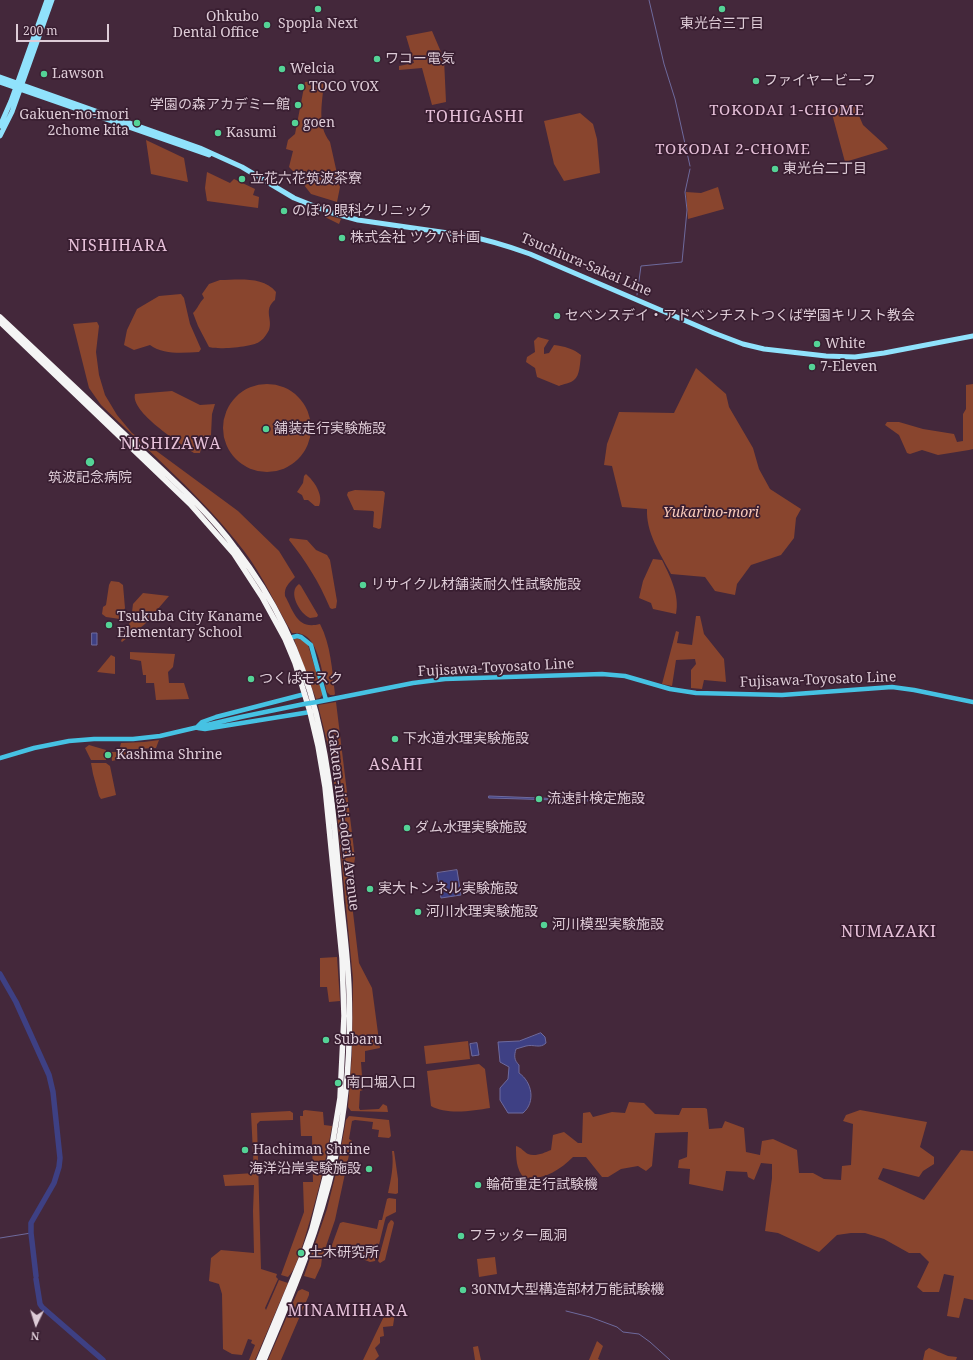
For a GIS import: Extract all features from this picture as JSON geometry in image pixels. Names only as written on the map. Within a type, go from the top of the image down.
[{"type":"highway","name":"Gakuen-nishi-odori Avenue","points":[[0,317],[203,509],[236,549],[266,594],[289,638],[310,692],[320,730],[326,759],[340,886],[349,989],[348,1051],[343,1112],[335,1159],[309,1252],[264,1360]]},
{"type":"highway","name":"Gakuen-nishi-odori Avenue","points":[[0,322],[190,504],[220,536],[234,554],[269,608],[290,652],[310,712],[325,787],[342,958],[344,1016],[340,1098],[326,1176],[312,1229],[304,1252],[259,1360]]},
{"type":"main road","points":[[0,136],[12,112],[46,0]]},
{"type":"main road","points":[[0,126],[19,86],[52,0]]},
{"type":"main road","points":[[0,77],[19,86]]},
{"type":"main road","points":[[0,82],[19,86]]},
{"type":"main road","name":"Tsuchiura-Sakai Line","points":[[19,86],[193,146],[242,167],[283,192],[311,206],[336,215],[358,220],[473,237],[509,247],[530,254],[721,335],[755,347],[826,356],[852,357],[884,353],[973,336]]},
{"type":"main road","points":[[289,638],[297,636],[301,637],[311,645],[326,700]]},
{"type":"main road","name":"Fujisawa-Toyosato Line","points":[[0,758],[60,742],[94,739],[147,738],[334,698],[413,683],[445,679],[602,674],[625,676],[670,689],[696,692],[782,695],[892,687],[973,702]]},
{"type":"main road","points":[[195,728],[202,722],[216,717],[305,694]]},
{"type":"main road","points":[[195,728],[205,729],[310,712]]},
{"type":"green space","points":[[432,31],[444,59],[446,102],[432,105],[422,68],[399,70],[399,66],[414,63],[406,36]]},
{"type":"green space","points":[[324,80],[321,112],[323,128],[330,142],[340,187],[337,202],[311,194],[304,185],[306,174],[294,172],[289,167],[293,151],[286,149],[288,140],[295,134],[305,82]]},
{"type":"green space","points":[[854,104],[863,125],[888,149],[845,162],[831,110]]},
{"type":"green space","points":[[580,113],[593,124],[597,139],[600,173],[564,181],[554,164],[544,121]]},
{"type":"green space","points":[[146,140],[184,158],[188,182],[151,174]]},
{"type":"green space","points":[[207,172],[230,183],[234,179],[255,189],[253,195],[259,197],[258,208],[207,201],[205,188]]},
{"type":"green space","points":[[718,187],[724,209],[688,219],[686,192],[701,193]]},
{"type":"green space","points":[[326,215],[341,219],[339,224],[325,217]]},
{"type":"green space","points":[[220,280],[257,281],[271,287],[276,292],[275,300],[271,304],[269,311],[269,330],[265,337],[255,344],[235,348],[209,347],[193,313],[204,298],[202,294],[209,284]]},
{"type":"green space","points":[[181,294],[184,298],[190,324],[201,349],[199,352],[167,352],[150,345],[134,350],[124,345],[127,330],[137,309],[159,296]]},
{"type":"green space","points":[[97,322],[99,326],[96,352],[99,375],[105,395],[117,415],[132,433],[238,511],[279,551],[295,577],[287,585],[285,590],[285,596],[294,613],[301,622],[312,625],[320,624],[324,632],[330,658],[334,695],[330,695],[327,692],[315,647],[307,637],[298,633],[292,633],[263,581],[244,551],[193,493],[101,405],[89,388],[73,324]]},
{"type":"green space","points":[[538,337],[549,340],[544,348],[544,354],[549,353],[554,345],[569,348],[581,355],[579,372],[574,380],[559,386],[537,377],[535,368],[526,362],[527,357],[535,352],[534,341]]},
{"type":"green space","name":"Yukarino-mori","points":[[696,368],[726,394],[729,407],[753,448],[759,469],[770,489],[801,509],[796,518],[794,538],[781,555],[751,565],[737,584],[735,595],[715,591],[705,577],[671,574],[651,535],[647,518],[647,509],[622,507],[612,466],[604,465],[607,444],[619,412],[674,413]]},
{"type":"green space","points":[[267,384],[284,387],[292,391],[304,403],[308,411],[311,428],[308,445],[304,453],[292,465],[284,469],[267,472],[250,469],[242,465],[230,453],[226,445],[223,428],[226,411],[230,403],[242,391],[250,387]]},
{"type":"green space","points":[[973,384],[973,449],[938,455],[922,450],[910,454],[907,453],[899,435],[885,425],[887,422],[899,422],[923,429],[954,434],[957,442],[963,441],[963,414],[966,409],[966,385]]},
{"type":"green space","points":[[172,391],[200,405],[215,404],[212,414],[211,435],[203,439],[200,453],[194,453],[168,435],[148,418],[140,409],[136,401],[135,394]]},
{"type":"green space","points":[[306,474],[317,488],[320,497],[319,506],[315,506],[308,500],[304,500],[302,495],[297,492],[303,483],[304,476]]},
{"type":"green space","points":[[355,490],[383,491],[385,493],[381,528],[379,529],[373,527],[373,511],[354,510],[347,495],[348,492]]},
{"type":"green space","points":[[290,538],[307,540],[316,550],[327,555],[330,560],[337,601],[336,608],[330,608],[317,581],[307,564],[289,540]]},
{"type":"green space","points":[[653,559],[662,560],[671,579],[677,600],[676,614],[653,609],[651,603],[639,598],[643,581]]},
{"type":"green space","points":[[111,581],[119,582],[123,585],[125,608],[120,619],[106,617],[102,614],[103,607],[106,605]]},
{"type":"green space","points":[[299,584],[318,615],[317,617],[310,618],[306,616],[299,608],[294,592]]},
{"type":"green space","points":[[143,593],[169,596],[145,624],[122,642],[121,641],[131,620],[133,604]]},
{"type":"green space","points":[[696,616],[700,616],[704,634],[724,659],[726,682],[704,680],[702,689],[691,688],[691,670],[696,664],[695,659],[676,660],[672,686],[662,684],[676,631],[679,632],[677,643],[692,645]]},
{"type":"green space","points":[[294,639],[303,640],[308,645],[323,694],[320,698],[316,699]]},
{"type":"green space","points":[[130,652],[175,654],[173,667],[168,672],[169,683],[184,683],[189,699],[156,700],[154,683],[146,683],[146,675],[143,675],[141,661],[130,659]]},
{"type":"green space","points":[[111,655],[115,657],[115,674],[97,672]]},
{"type":"green space","points":[[336,702],[355,858],[350,887],[359,963],[372,988],[380,1048],[365,1051],[365,1062],[361,1062],[363,1090],[360,1091],[359,1108],[360,1110],[379,1109],[383,1104],[387,1106],[388,1112],[351,1111],[348,1107],[352,1054],[353,979],[332,762],[318,705]]},
{"type":"green space","points":[[159,740],[156,748],[132,749],[120,747],[121,743]]},
{"type":"green space","points":[[89,745],[106,750],[106,760],[91,760],[85,748]]},
{"type":"green space","points":[[111,752],[127,752],[130,757],[112,761]]},
{"type":"green space","points":[[91,763],[106,763],[110,766],[116,795],[101,799]]},
{"type":"green space","points":[[337,957],[340,1001],[329,1002],[327,987],[320,987],[320,958]]},
{"type":"green space","points":[[468,1041],[470,1059],[426,1064],[424,1046]]},
{"type":"green space","points":[[479,1064],[485,1069],[490,1108],[468,1111],[444,1111],[431,1106],[427,1071]]},
{"type":"green space","points":[[629,1102],[644,1103],[655,1114],[679,1115],[682,1108],[705,1108],[707,1109],[709,1129],[722,1128],[725,1121],[744,1128],[746,1152],[760,1155],[762,1141],[773,1139],[797,1150],[799,1173],[813,1173],[824,1179],[841,1180],[842,1166],[851,1165],[853,1124],[843,1121],[846,1115],[860,1110],[927,1122],[920,1147],[934,1157],[934,1164],[923,1171],[919,1177],[883,1168],[878,1179],[924,1200],[961,1150],[973,1151],[973,1300],[964,1298],[959,1318],[947,1316],[954,1276],[944,1274],[939,1292],[923,1292],[917,1287],[929,1262],[920,1253],[909,1253],[884,1239],[865,1233],[837,1235],[819,1252],[778,1233],[765,1231],[772,1178],[772,1164],[761,1163],[754,1180],[748,1177],[747,1172],[726,1171],[723,1191],[689,1184],[690,1169],[678,1168],[679,1160],[687,1157],[688,1132],[655,1133],[652,1166],[646,1171],[638,1166],[621,1169],[608,1177],[602,1177],[586,1157],[573,1157],[550,1174],[538,1178],[524,1178],[521,1175],[517,1163],[516,1146],[528,1154],[540,1154],[551,1150],[553,1135],[564,1132],[578,1143],[582,1143],[583,1113],[590,1112],[593,1117],[612,1112],[625,1113]]},
{"type":"green space","points":[[290,1111],[293,1113],[293,1120],[260,1121],[257,1124],[261,1269],[277,1274],[276,1277],[278,1279],[265,1308],[266,1310],[279,1280],[288,1283],[255,1360],[249,1360],[255,1345],[251,1343],[252,1340],[248,1339],[242,1355],[232,1354],[223,1349],[222,1294],[219,1284],[209,1281],[211,1258],[221,1250],[254,1253],[254,1185],[225,1186],[223,1175],[254,1173],[251,1113]]},
{"type":"green space","points":[[303,1111],[323,1112],[324,1125],[332,1126],[316,1200],[295,1266],[288,1277],[281,1275],[304,1212],[303,1182],[313,1182],[312,1136],[301,1136],[300,1116],[303,1116]]},
{"type":"green space","points":[[349,1116],[389,1120],[391,1136],[389,1138],[378,1137],[379,1130],[372,1129],[373,1122],[352,1121],[349,1139],[352,1141],[335,1220],[322,1258],[321,1266],[315,1279],[304,1276],[327,1209],[338,1165],[346,1120]]},
{"type":"green space","points":[[392,1151],[394,1151],[398,1179],[398,1193],[396,1194],[388,1193],[393,1157]]},
{"type":"green space","points":[[387,1199],[396,1199],[396,1212],[386,1217],[375,1261],[370,1262],[332,1247],[340,1223],[343,1222],[377,1229],[379,1220],[382,1220]]},
{"type":"green space","points":[[391,1220],[394,1223],[385,1260],[380,1263],[378,1261],[388,1224]]},
{"type":"green space","points":[[495,1257],[497,1274],[479,1277],[477,1259]]},
{"type":"green space","points":[[302,1289],[309,1292],[309,1295],[281,1360],[268,1360],[298,1291]]},
{"type":"green space","points":[[387,1310],[395,1313],[393,1326],[383,1327],[384,1336],[380,1337],[380,1343],[375,1348],[379,1356],[375,1360],[363,1360]]},
{"type":"green space","points":[[597,1341],[603,1346],[598,1359],[600,1360],[589,1360]]},
{"type":"green space","points":[[478,1346],[481,1360],[475,1360],[473,1347]]},
{"type":"green space","points":[[929,1348],[948,1356],[957,1357],[956,1360],[923,1360],[925,1351]]},
{"type":"shaded area","points":[[92,633],[97,633],[97,645],[92,645]]},
{"type":"shaded area","points":[[489,796],[590,800],[590,801],[489,798]]},
{"type":"shaded area","points":[[457,870],[461,895],[441,898],[437,873]]},
{"type":"shaded area","points":[[541,1033],[545,1037],[546,1043],[544,1045],[526,1046],[516,1049],[515,1058],[519,1065],[519,1073],[527,1082],[531,1092],[531,1098],[530,1103],[523,1113],[508,1113],[500,1100],[500,1088],[508,1079],[509,1067],[500,1062],[498,1042],[519,1041]]},
{"type":"shaded area","points":[[477,1043],[479,1055],[472,1056],[470,1044]]},
{"type":"waterway","points":[[649,0],[664,64],[675,99],[690,166]]},
{"type":"waterway","points":[[637,295],[641,266],[682,262],[687,210],[685,192],[690,169]]},
{"type":"waterway","points":[[0,974],[16,1002],[49,1075],[53,1092],[60,1158],[54,1183],[31,1223],[36,1276]]},
{"type":"waterway","points":[[0,1238],[31,1233]]},
{"type":"waterway","points":[[36,1279],[40,1304],[42,1307],[103,1360]]},
{"type":"waterway","points":[[566,1311],[590,1317],[617,1327],[623,1332],[639,1334],[670,1360]]},
{"type":"place","name":"Spopla Next","points":[[318,9]]},
{"type":"place","name":"東光台三丁目","points":[[722,9]]},
{"type":"place","name":"Ohkubo Dental Office","points":[[267,25]]},
{"type":"place","name":"ワコー電気","points":[[377,59]]},
{"type":"place","name":"Welcia","points":[[282,69]]},
{"type":"place","name":"Lawson","points":[[44,74]]},
{"type":"place","name":"ファイヤービーフ","points":[[756,81]]},
{"type":"place","name":"TOCO VOX","points":[[301,87]]},
{"type":"place","name":"学園の森アカデミー館","points":[[298,105]]},
{"type":"place","name":"Gakuen-no-mori 2chome kita","points":[[137,123]]},
{"type":"place","name":"goen","points":[[295,123]]},
{"type":"place","name":"Kasumi","points":[[218,133]]},
{"type":"place","name":"東光台二丁目","points":[[775,169]]},
{"type":"place","name":"立花六花筑波茶寮","points":[[242,179]]},
{"type":"place","name":"のぼり眼科クリニック","points":[[284,211]]},
{"type":"place","name":"株式会社 ツクバ計画","points":[[342,238]]},
{"type":"place","name":"セベンスデイ・アドベンチストつくば学園キリスト教会","points":[[557,316]]},
{"type":"place","name":"White","points":[[817,344]]},
{"type":"place","name":"7-Eleven","points":[[812,367]]},
{"type":"place","name":"舗装走行実験施設","points":[[266,429]]},
{"type":"place","name":"筑波記念病院","points":[[90,462]]},
{"type":"place","name":"リサイクル材舗装耐久性試験施設","points":[[363,585]]},
{"type":"place","name":"Tsukuba City Kaname Elementary School","points":[[109,625]]},
{"type":"place","name":"つくばモスク","points":[[251,679]]},
{"type":"place","name":"下水道水理実験施設","points":[[395,739]]},
{"type":"place","name":"Kashima Shrine","points":[[108,755]]},
{"type":"place","name":"流速計検定施設","points":[[539,799]]},
{"type":"place","name":"ダム水理実験施設","points":[[407,828]]},
{"type":"place","name":"実大トンネル実験施設","points":[[370,889]]},
{"type":"place","name":"河川水理実験施設","points":[[418,912]]},
{"type":"place","name":"河川模型実験施設","points":[[544,925]]},
{"type":"place","name":"Subaru","points":[[326,1040]]},
{"type":"place","name":"南口堀入口","points":[[338,1083]]},
{"type":"place","name":"Hachiman Shrine","points":[[245,1150]]},
{"type":"place","name":"海洋沿岸実験施設","points":[[369,1169]]},
{"type":"place","name":"輪荷重走行試験機","points":[[478,1185]]},
{"type":"place","name":"フラッター風洞","points":[[461,1236]]},
{"type":"place","name":"土木研究所","points":[[301,1253]]},
{"type":"place","name":"30NM大型構造部材万能試験機","points":[[463,1290]]},
{"type":"district","name":"TOKODAI 1-CHOME","points":[[787,111]]},
{"type":"district","name":"TOHIGASHI","points":[[475,117]]},
{"type":"district","name":"TOKODAI 2-CHOME","points":[[733,150]]},
{"type":"district","name":"NISHIHARA","points":[[118,246]]},
{"type":"district","name":"NISHIZAWA","points":[[171,444]]},
{"type":"district","name":"ASAHI","points":[[396,765]]},
{"type":"district","name":"NUMAZAKI","points":[[889,932]]},
{"type":"district","name":"MINAMIHARA","points":[[348,1311]]}]
